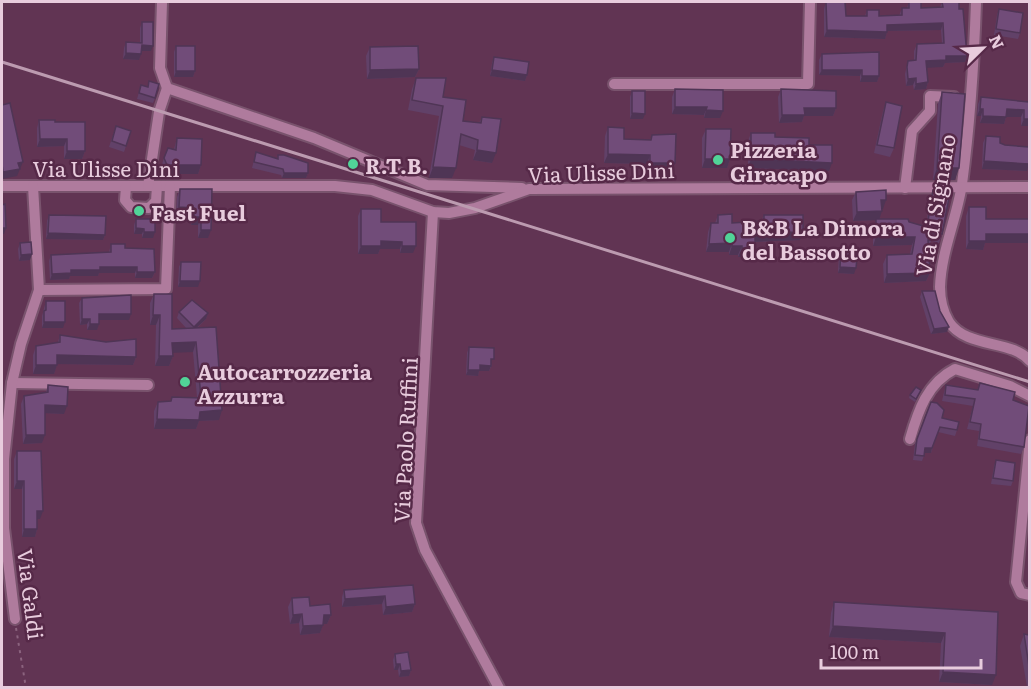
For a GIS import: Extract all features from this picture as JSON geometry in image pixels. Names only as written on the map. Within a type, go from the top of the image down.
[{"type":"street","points":[[126,186],[126,200],[131,207],[149,208],[156,201],[152,186],[159,112],[167,88],[159,68],[162,2]]},
{"type":"street","points":[[614,84],[808,84],[810,2]]},
{"type":"street","name":"Via di Signano","points":[[976,2],[962,186],[940,279],[941,300],[945,315],[956,330],[974,340],[1021,353],[1029,360]]},
{"type":"street","points":[[167,88],[314,138],[427,185],[530,189]]},
{"type":"street","points":[[905,188],[912,131],[930,111],[930,96],[970,98]]},
{"type":"street","name":"Via Ulisse Dini","points":[[2,186],[357,188],[390,195],[434,212],[463,212],[530,189],[1029,187]]},
{"type":"street","name":"Via Galdi","points":[[15,619],[4,528],[4,459],[12,383],[21,344],[39,290],[33,186]]},
{"type":"street","points":[[39,290],[166,289],[170,186]]},
{"type":"street","name":"Via Paolo Ruffini","points":[[434,212],[416,523],[425,550],[499,687]]},
{"type":"street","points":[[910,439],[920,405],[944,374],[955,369],[1010,386],[1029,396]]},
{"type":"street","points":[[12,383],[148,385]]},
{"type":"street","points":[[1029,440],[1016,582],[1021,593],[1029,595]]},
{"type":"path","name":"Via Galdi","points":[[15,619],[26,687]]},
{"type":"building","points":[[826,2],[845,2],[846,16],[867,16],[867,10],[879,10],[879,16],[902,15],[902,8],[909,8],[909,2],[921,2],[921,8],[943,7],[942,2],[959,2],[959,9],[963,9],[967,56],[946,56],[946,60],[926,61],[928,82],[916,84],[916,78],[908,79],[908,61],[916,60],[917,44],[944,43],[943,23],[887,25],[887,32],[827,30]]},
{"type":"building","points":[[999,9],[1023,13],[1020,33],[996,29]]},
{"type":"building","points":[[142,22],[153,22],[153,46],[142,45],[141,54],[126,53],[126,42],[142,43]]},
{"type":"building","points":[[176,46],[195,46],[195,71],[176,71]]},
{"type":"building","points":[[418,46],[419,69],[370,70],[370,47]]},
{"type":"building","points":[[879,52],[879,76],[862,76],[862,70],[822,70],[822,54]]},
{"type":"building","points":[[494,57],[529,62],[527,75],[492,70]]},
{"type":"building","points":[[416,78],[446,78],[443,97],[466,100],[463,121],[481,123],[482,117],[501,119],[496,153],[477,150],[478,140],[461,134],[456,168],[433,167],[443,106],[412,100]]},
{"type":"building","points":[[149,81],[159,84],[155,98],[139,93],[141,85],[148,87]]},
{"type":"building","points":[[675,89],[723,90],[723,111],[706,110],[707,107],[675,107]]},
{"type":"building","points":[[781,89],[836,91],[836,108],[804,108],[805,115],[782,115]]},
{"type":"building","points":[[632,91],[645,91],[645,114],[632,113]]},
{"type":"building","points":[[942,92],[965,94],[959,168],[937,168]]},
{"type":"building","points":[[981,97],[1029,102],[1029,119],[1024,119],[1024,110],[1007,109],[1006,117],[983,116],[983,109],[980,109]]},
{"type":"building","points":[[886,102],[902,106],[894,148],[877,145]]},
{"type":"building","points":[[10,103],[23,162],[18,163],[20,169],[3,172],[2,105]]},
{"type":"building","points":[[39,120],[85,122],[85,151],[67,151],[67,139],[40,139]]},
{"type":"building","points":[[116,126],[131,131],[126,146],[112,141]]},
{"type":"building","points":[[608,127],[624,128],[624,139],[651,140],[652,135],[676,134],[675,163],[650,163],[650,155],[608,154]]},
{"type":"building","points":[[706,129],[731,129],[730,159],[705,159]]},
{"type":"building","points":[[751,133],[775,133],[775,137],[809,138],[809,145],[832,145],[832,163],[751,159]]},
{"type":"building","points":[[986,136],[1000,137],[1000,143],[1005,145],[1029,147],[1029,164],[984,161]]},
{"type":"building","points":[[177,138],[202,139],[201,165],[167,165],[164,158],[168,148],[176,150]]},
{"type":"building","points":[[256,152],[278,159],[278,155],[284,155],[308,163],[308,173],[284,173],[283,169],[254,162]]},
{"type":"building","points":[[180,189],[212,189],[211,230],[201,230],[201,217],[194,217],[194,208],[179,207]]},
{"type":"building","points":[[886,190],[886,200],[881,200],[882,211],[857,212],[856,192]]},
{"type":"building","points":[[933,190],[950,193],[942,234],[932,232],[931,240],[928,240],[930,273],[887,274],[887,255],[912,254],[915,237],[876,237],[876,219],[908,219],[909,222],[927,227]]},
{"type":"building","points":[[5,204],[6,228],[2,228],[2,205]]},
{"type":"building","points":[[969,207],[986,207],[986,219],[1029,219],[1029,234],[986,234],[986,241],[969,241]]},
{"type":"building","points":[[361,209],[381,209],[381,222],[416,222],[416,246],[402,246],[402,242],[381,241],[381,246],[361,246]]},
{"type":"building","points":[[732,214],[732,223],[764,221],[764,215],[803,215],[803,232],[755,233],[755,248],[732,246],[732,243],[709,244],[711,223],[718,223],[718,215]]},
{"type":"building","points":[[49,215],[106,216],[105,235],[48,233]]},
{"type":"building","points":[[136,219],[155,219],[155,232],[144,232],[144,229],[136,228]]},
{"type":"building","points":[[31,242],[32,254],[21,255],[20,243]]},
{"type":"building","points":[[111,244],[125,244],[125,248],[154,249],[155,272],[137,272],[137,267],[100,267],[100,270],[71,270],[71,273],[52,274],[51,255],[111,252]]},
{"type":"building","points":[[841,248],[858,248],[856,268],[840,267]]},
{"type":"building","points":[[181,262],[201,262],[200,281],[180,281]]},
{"type":"building","points":[[922,291],[935,291],[940,311],[949,327],[934,329]]},
{"type":"building","points":[[154,294],[172,294],[172,329],[216,327],[222,410],[200,412],[199,420],[157,419],[158,402],[171,401],[172,397],[201,398],[196,342],[172,343],[173,356],[159,356],[160,315],[153,315]]},
{"type":"building","points":[[131,295],[131,314],[99,314],[99,324],[90,324],[90,319],[82,319],[82,298]]},
{"type":"building","points":[[192,300],[208,313],[194,327],[179,312]]},
{"type":"building","points":[[46,301],[65,301],[65,322],[44,322]]},
{"type":"building","points":[[60,335],[106,342],[136,339],[136,357],[57,355],[57,365],[36,365],[36,346],[60,342]]},
{"type":"building","points":[[469,347],[494,348],[494,359],[491,359],[491,366],[480,365],[480,370],[468,370]]},
{"type":"building","points":[[980,383],[1015,392],[1013,400],[1029,406],[1024,447],[979,439],[981,424],[970,422],[975,399],[945,395],[946,385],[978,390]]},
{"type":"building","points":[[48,385],[68,387],[67,406],[45,405],[45,435],[26,435],[24,396],[48,392]]},
{"type":"building","points":[[916,387],[921,390],[916,399],[910,395]]},
{"type":"building","points":[[931,402],[937,403],[944,410],[942,418],[959,422],[957,430],[940,427],[932,448],[925,448],[924,456],[915,455],[917,439]]},
{"type":"building","points":[[17,451],[41,451],[43,511],[37,511],[37,529],[24,529],[24,481],[17,481]]},
{"type":"building","points":[[996,460],[1015,463],[1013,481],[993,478]]},
{"type":"building","points":[[413,585],[415,604],[386,607],[385,596],[345,599],[344,590]]},
{"type":"building","points":[[309,597],[310,606],[330,604],[331,615],[324,615],[323,625],[303,626],[302,614],[293,615],[292,598]]},
{"type":"building","points":[[834,602],[998,612],[996,675],[943,672],[945,633],[833,626]]},
{"type":"building","points":[[1024,634],[1029,635],[1029,666]]},
{"type":"building","points":[[408,652],[411,670],[401,671],[400,664],[396,664],[395,654]]},
{"type":"railway","points":[[2,62],[1030,382]]},
{"type":"place","name":"Pizzeria Giracapo","points":[[718,160]]},
{"type":"place","name":"R.T.B.","points":[[353,164]]},
{"type":"place","name":"Fast Fuel","points":[[139,211]]},
{"type":"place","name":"B&B La Dimora del Bassotto","points":[[730,238]]},
{"type":"place","name":"Autocarrozzeria Azzurra","points":[[185,382]]}]
